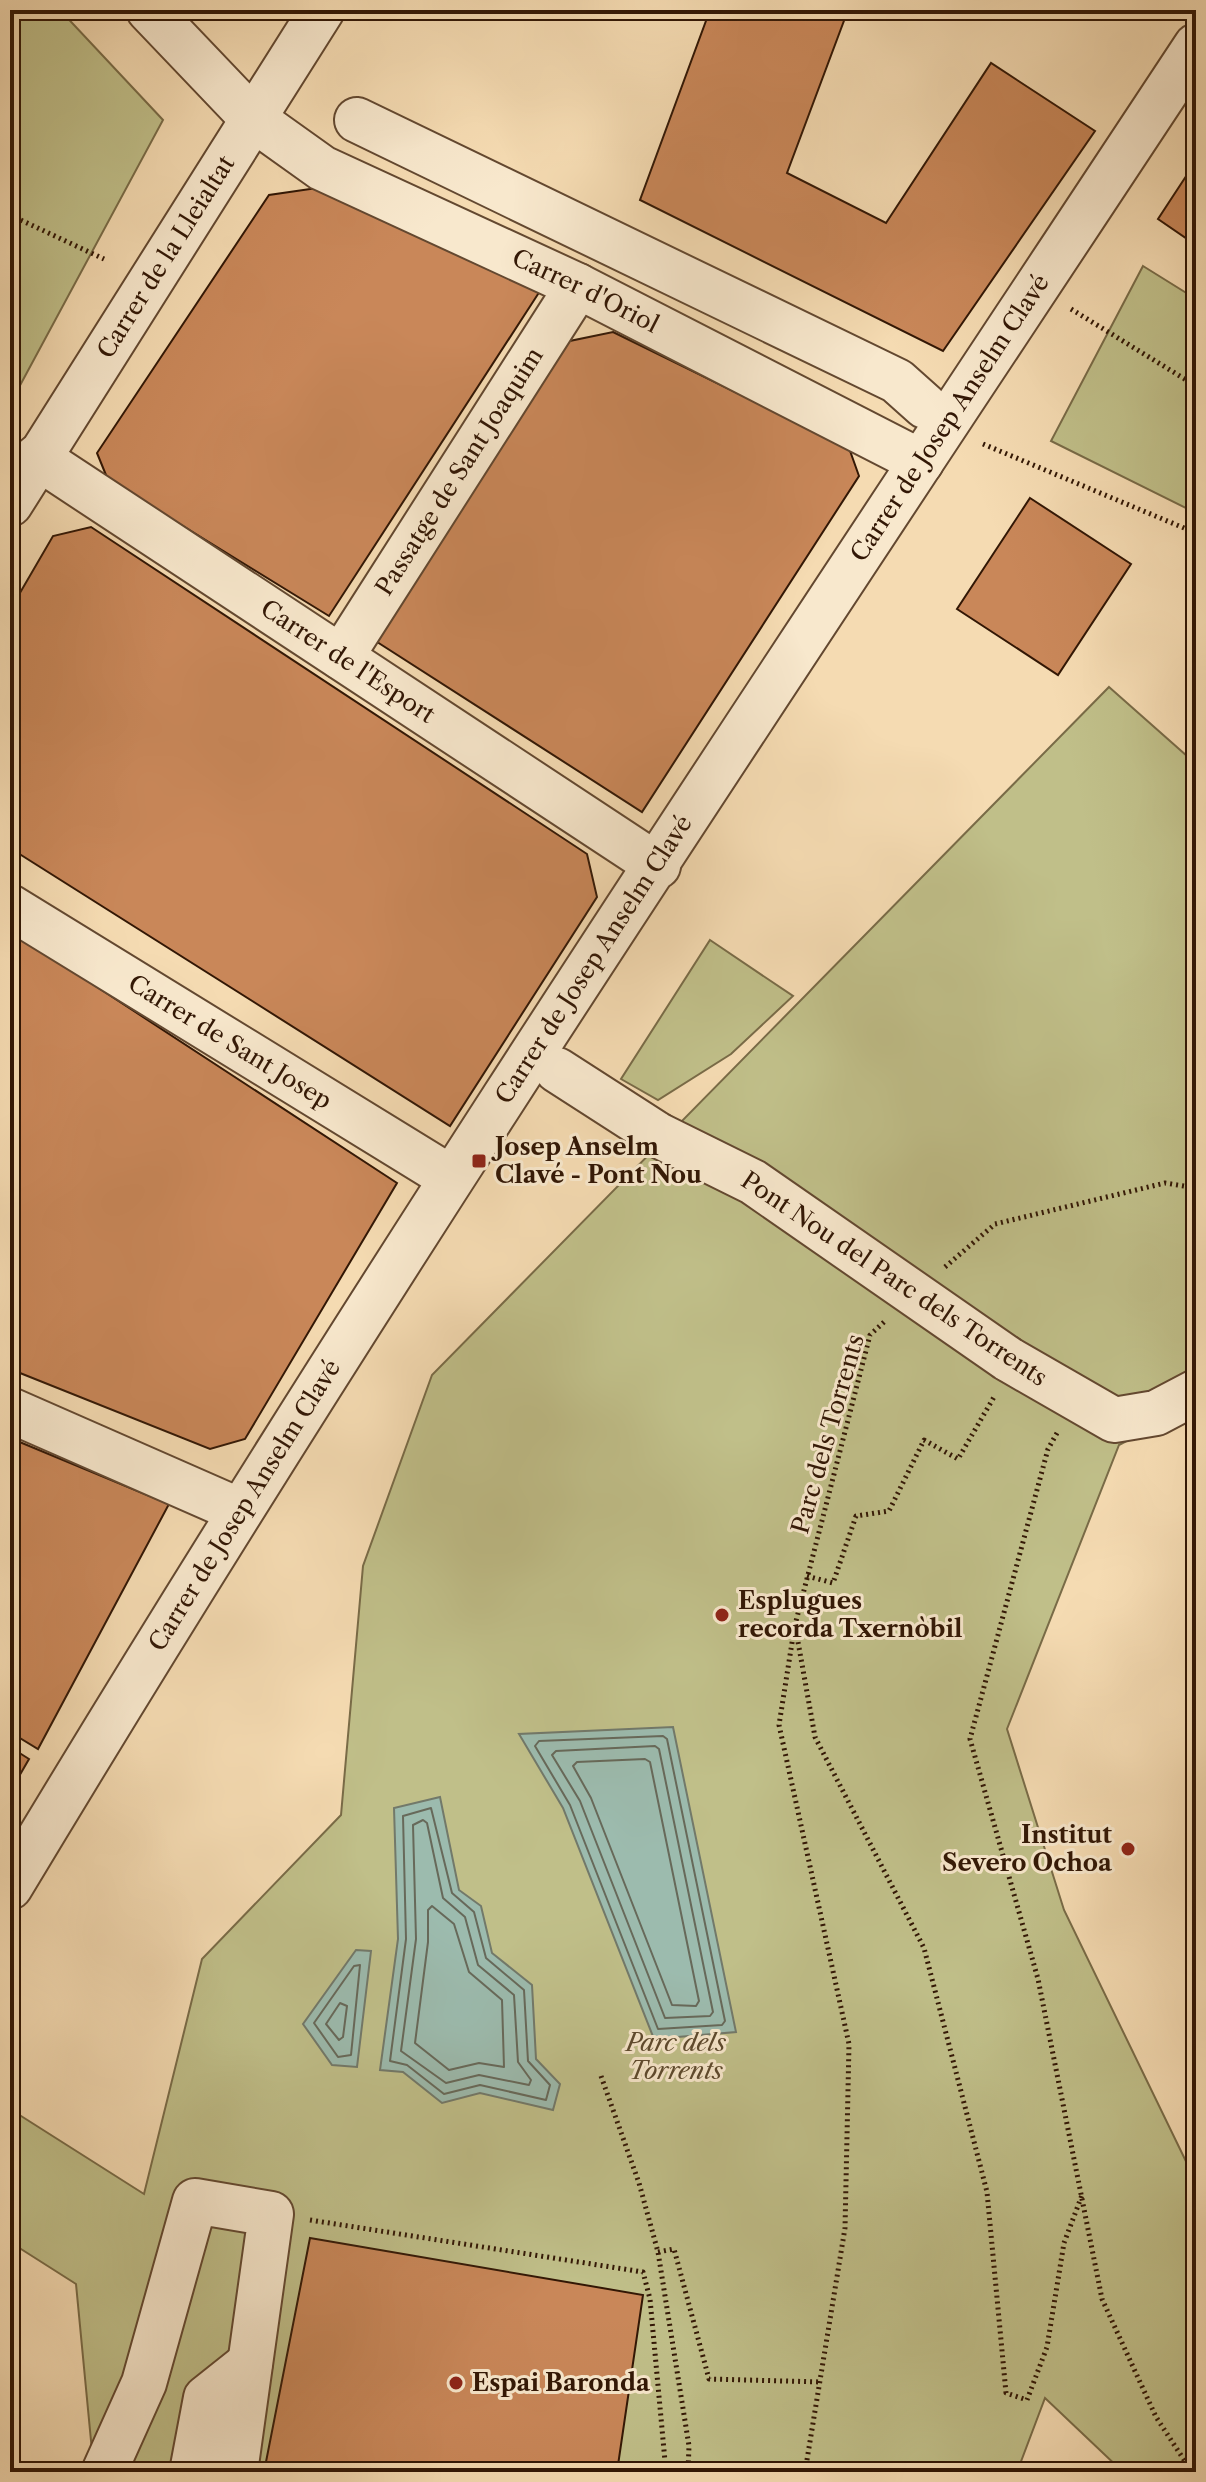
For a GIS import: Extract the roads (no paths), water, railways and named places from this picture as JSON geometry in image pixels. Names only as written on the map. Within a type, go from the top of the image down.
[{"type":"street","name":"Carrer d'Oriol","points":[[149,10],[252,118],[322,168],[578,286],[921,462]]},
{"type":"street","name":"Carrer de la Lleialtat","points":[[10,504],[322,10]]},
{"type":"street","name":"Carrer de Josep Anselm Clavé","points":[[12,1879],[451,1178],[1196,46]]},
{"type":"street","points":[[357,120],[897,381],[925,406]]},
{"type":"street","name":"Passatge de Sant Joaquim","points":[[341,657],[578,286]]},
{"type":"street","name":"Carrer de l'Esport","points":[[37,457],[658,866]]},
{"type":"street","name":"Carrer de Sant Josep","points":[[10,907],[451,1178]]},
{"type":"street","name":"Pont Nou del Parc dels Torrents","points":[[557,1070],[658,1135],[753,1182],[1008,1359],[1114,1420],[1156,1413],[1196,1392]]},
{"type":"street","points":[[10,1410],[240,1511]]},
{"type":"street","points":[[104,2472],[144,2383],[195,2201],[271,2214],[235,2472]]},
{"type":"street","points":[[192,2472],[206,2398],[250,2363]]},
{"type":"water","points":[[673,1727],[736,2032],[654,2039],[563,1808],[519,1734]]},
{"type":"water","points":[[440,1797],[459,1890],[481,1906],[492,1953],[532,1985],[536,2059],[560,2084],[553,2110],[480,2093],[442,2103],[403,2072],[380,2070],[398,1939],[394,1808]]},
{"type":"water","points":[[356,1950],[371,1951],[357,2067],[332,2065],[303,2024]]},
{"type":"place","name":"Josep Anselm Clavé - Pont Nou","points":[[479,1161]]},
{"type":"place","name":"Esplugues recorda Txernòbil","points":[[722,1615]]},
{"type":"place","name":"Institut Severo Ochoa","points":[[1128,1849]]},
{"type":"place","name":"Espai Baronda","points":[[456,2383]]},
{"type":"park label","name":"Parc dels Torrents","points":[[676,2057]]}]
